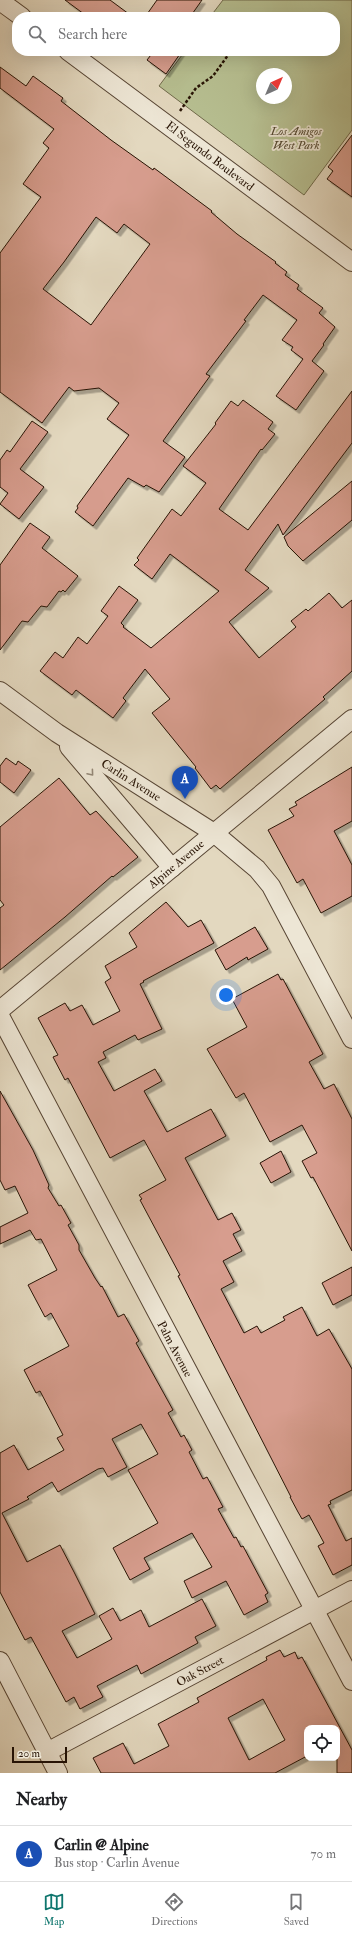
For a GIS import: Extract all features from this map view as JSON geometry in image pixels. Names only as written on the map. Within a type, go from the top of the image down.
[{"type":"street","points":[[0,1],[15,12]]},
{"type":"street","name":"El Segundo Boulevard","points":[[75,56],[352,262]]},
{"type":"street","name":"Carlin Avenue","points":[[0,691],[57,733],[214,833],[257,869],[267,880],[352,1039]]},
{"type":"street","name":"Alpine Avenue","points":[[0,1010],[352,719]]},
{"type":"street","points":[[57,733],[172,868]]},
{"type":"street","name":"Palm Avenue","points":[[0,1016],[200,1397],[352,1681]]},
{"type":"street","name":"Oak Street","points":[[47,1752],[352,1590]]},
{"type":"street","points":[[0,1661],[58,1773]]},
{"type":"path","points":[[169,126],[196,88],[214,76],[228,56]]},
{"type":"green space","name":"Los Amigos West Park","points":[[223,0],[352,0],[352,130],[304,195],[159,86],[181,56],[340,56],[340,12],[214,12]]},
{"type":"building","points":[[65,0],[110,0],[126,12],[81,12]]},
{"type":"building","points":[[157,0],[202,0],[194,12],[149,12]]},
{"type":"building","points":[[150,56],[179,56],[166,74],[147,60]]},
{"type":"building","points":[[0,67],[26,86],[33,76],[63,98],[61,101],[111,140],[153,170],[154,168],[212,211],[211,212],[237,234],[276,262],[275,263],[287,272],[285,275],[299,285],[297,289],[323,308],[319,313],[335,327],[312,361],[324,371],[296,410],[276,396],[303,359],[291,350],[293,347],[282,340],[297,320],[263,295],[244,320],[246,321],[206,374],[210,376],[163,441],[185,457],[159,492],[146,485],[144,487],[128,478],[93,526],[75,512],[78,508],[77,506],[129,435],[107,419],[119,403],[99,388],[74,391],[69,387],[42,423],[0,392],[0,253],[41,197],[23,184],[49,148],[43,143],[54,129],[0,88]],"holes":[[[96,217],[117,233],[124,224],[150,244],[91,325],[43,289]]]},
{"type":"building","points":[[352,135],[352,197],[327,179],[333,171],[328,167]]},
{"type":"building","points":[[352,391],[352,443],[283,535],[278,524],[245,570],[269,588],[229,622],[259,658],[296,627],[291,621],[306,609],[308,611],[329,593],[342,608],[352,600],[352,671],[323,697],[325,699],[220,789],[216,785],[211,789],[195,768],[196,767],[152,713],[170,699],[145,669],[123,698],[126,701],[113,718],[76,690],[72,695],[40,671],[55,652],[63,658],[78,637],[87,644],[108,616],[101,611],[119,586],[138,600],[121,623],[124,626],[123,627],[151,648],[219,591],[170,554],[152,579],[134,565],[139,560],[137,558],[172,509],[181,516],[206,483],[183,466],[216,424],[215,423],[231,401],[238,406],[243,400],[273,422],[268,429],[275,434],[262,450],[261,449],[219,509],[248,530]]},
{"type":"building","points":[[32,421],[48,432],[20,469],[44,487],[19,519],[0,504],[8,493],[0,487],[0,460],[7,450],[10,452]]},
{"type":"building","points":[[352,481],[352,520],[303,561],[288,546],[284,537]]},
{"type":"building","points":[[30,523],[50,537],[42,548],[78,576],[65,592],[63,590],[61,592],[59,591],[47,607],[41,606],[28,622],[22,621],[0,650],[0,565]]},
{"type":"building","points":[[6,758],[16,765],[18,761],[31,770],[14,793],[0,782],[0,766]]},
{"type":"building","points":[[352,767],[352,821],[334,831],[352,865],[352,896],[321,913],[303,879],[297,883],[268,830],[294,816],[289,809],[297,805],[295,802]]},
{"type":"building","points":[[59,778],[90,815],[96,811],[138,857],[113,877],[112,876],[0,970],[0,908],[4,905],[0,900],[0,827]]},
{"type":"building","points":[[166,902],[188,927],[201,920],[214,943],[140,984],[162,1029],[138,1040],[135,1035],[103,1052],[106,1058],[98,1062],[114,1091],[155,1069],[162,1081],[144,1091],[167,1132],[211,1109],[226,1136],[185,1158],[218,1220],[232,1213],[241,1230],[233,1234],[242,1251],[223,1261],[234,1282],[221,1289],[244,1333],[257,1326],[261,1333],[285,1320],[283,1317],[302,1307],[317,1336],[329,1329],[352,1369],[352,1490],[330,1501],[331,1504],[328,1505],[346,1541],[352,1538],[352,1565],[333,1575],[318,1546],[324,1543],[309,1515],[302,1519],[298,1512],[178,1276],[180,1275],[140,1200],[142,1199],[139,1195],[166,1180],[144,1140],[110,1158],[68,1078],[65,1080],[53,1057],[58,1055],[38,1018],[65,1003],[70,1011],[82,1005],[93,1025],[120,1011],[105,982],[111,978],[105,966],[137,947],[129,933]]},
{"type":"building","points":[[255,927],[268,949],[248,960],[247,957],[226,970],[215,950]]},
{"type":"building","points":[[278,974],[281,980],[283,979],[323,1054],[309,1062],[324,1089],[334,1084],[352,1119],[352,1251],[313,1177],[311,1178],[302,1161],[317,1153],[302,1125],[270,1142],[244,1093],[236,1098],[207,1049],[247,1027],[232,999]]},
{"type":"building","points":[[0,1091],[33,1150],[49,1185],[48,1188],[59,1206],[61,1205],[71,1223],[68,1225],[79,1245],[79,1250],[95,1278],[101,1287],[102,1286],[118,1317],[124,1314],[139,1341],[136,1343],[173,1410],[168,1413],[181,1437],[184,1435],[192,1450],[189,1452],[203,1479],[207,1477],[223,1507],[218,1509],[234,1538],[236,1537],[241,1547],[243,1546],[268,1593],[265,1595],[268,1602],[244,1615],[226,1581],[192,1598],[184,1581],[212,1567],[192,1533],[144,1558],[150,1569],[130,1580],[113,1548],[158,1523],[128,1470],[158,1454],[141,1424],[112,1439],[127,1467],[108,1477],[103,1468],[98,1469],[58,1492],[52,1482],[27,1497],[29,1499],[2,1513],[27,1562],[60,1545],[74,1572],[95,1614],[62,1631],[77,1658],[112,1639],[99,1616],[113,1608],[120,1621],[141,1610],[149,1627],[202,1599],[216,1626],[195,1637],[198,1643],[141,1674],[137,1665],[97,1686],[103,1697],[80,1709],[74,1697],[66,1702],[31,1637],[25,1640],[0,1592],[0,1453],[14,1445],[28,1470],[64,1450],[57,1438],[63,1435],[40,1391],[36,1393],[24,1370],[69,1346],[51,1313],[45,1317],[28,1285],[57,1270],[41,1239],[36,1240],[30,1230],[0,1244],[0,1227],[28,1213],[15,1186],[5,1190],[0,1180]]},
{"type":"building","points":[[281,1151],[291,1172],[271,1183],[260,1163]]},
{"type":"building","points":[[352,1267],[352,1295],[333,1305],[322,1283]]},
{"type":"building","points":[[280,1650],[284,1657],[295,1652],[298,1659],[302,1657],[339,1725],[304,1725],[304,1758],[275,1773],[101,1773],[93,1758],[123,1743],[134,1764],[169,1746],[158,1724],[199,1702],[197,1698],[267,1660],[266,1657]],"holes":[[[263,1699],[285,1740],[249,1760],[228,1718]]]},
{"type":"building","points":[[340,1728],[352,1750],[352,1773],[337,1773],[337,1761],[340,1761]]},
{"type":"place","name":"Carlin @ Alpine","points":[[185,799]]}]
